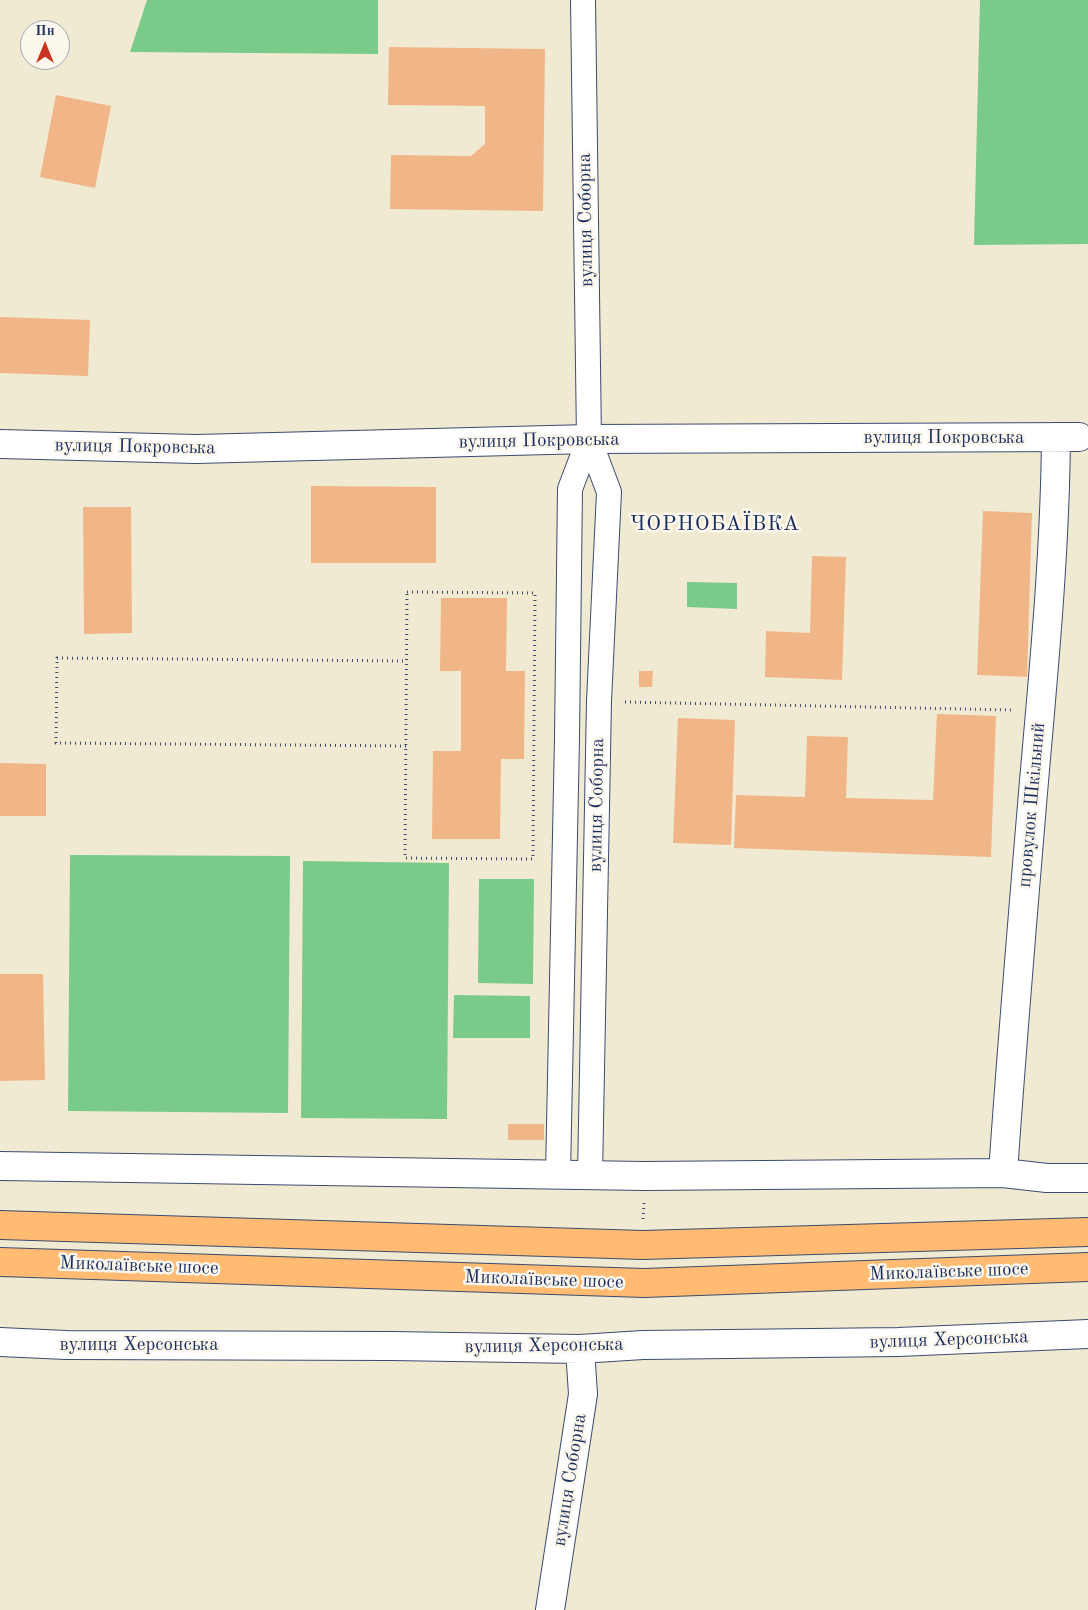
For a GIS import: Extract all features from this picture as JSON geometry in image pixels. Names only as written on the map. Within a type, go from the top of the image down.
[{"type":"main road","name":"Миколаївське шосе","points":[[0,1225],[643,1245],[1088,1232]]},
{"type":"main road","name":"Миколаївське шосе","points":[[0,1262],[644,1283],[1088,1267]]},
{"type":"street","name":"вулиця Соборна","points":[[583,0],[589,439],[609,492],[599,701],[590,1175]]},
{"type":"street","name":"вулиця Покровська","points":[[0,444],[196,449],[589,439],[1068,437]]},
{"type":"street","name":"провулок Шкільний","points":[[1003,1173],[1014,1008],[1040,710],[1056,494],[1068,437]]},
{"type":"street","name":"вулиця Соборна","points":[[558,1174],[570,489],[589,439]]},
{"type":"street","points":[[0,1166],[590,1175],[1003,1173],[1046,1178],[1088,1178]]},
{"type":"street","name":"вулиця Херсонська","points":[[0,1342],[66,1345],[580,1349],[643,1345],[898,1342],[1088,1334]]},
{"type":"street","name":"вулиця Соборна","points":[[550,1610],[583,1394],[580,1349]]},
{"type":"path","points":[[407,592],[535,593],[533,859],[406,858],[407,661],[407,592]]},
{"type":"path","points":[[406,746],[56,743],[56,677],[57,658],[407,661]]},
{"type":"path","points":[[599,701],[1040,710]]},
{"type":"green space","points":[[147,0],[378,0],[378,54],[130,52]]},
{"type":"green space","points":[[980,0],[1088,0],[1088,244],[974,245]]},
{"type":"green space","points":[[687,582],[737,583],[737,609],[687,607]]},
{"type":"green space","points":[[70,855],[290,856],[288,1113],[68,1111]]},
{"type":"green space","points":[[303,861],[449,863],[447,1119],[301,1118]]},
{"type":"green space","points":[[479,879],[534,879],[533,984],[478,983]]},
{"type":"green space","points":[[454,995],[530,996],[530,1038],[453,1038]]},
{"type":"building","points":[[389,47],[545,49],[543,211],[390,209],[391,155],[471,156],[485,144],[485,106],[388,105]]},
{"type":"building","points":[[56,95],[111,106],[95,188],[40,177]]},
{"type":"building","points":[[0,317],[90,320],[88,376],[0,373]]},
{"type":"building","points":[[311,486],[436,487],[436,563],[311,563]]},
{"type":"building","points":[[83,507],[131,507],[132,633],[84,634]]},
{"type":"building","points":[[983,511],[1032,513],[1027,677],[977,675]]},
{"type":"building","points":[[812,556],[846,557],[842,680],[765,677],[766,631],[810,633]]},
{"type":"building","points":[[441,598],[507,598],[506,671],[525,671],[524,759],[501,759],[500,839],[432,839],[433,751],[461,751],[461,671],[440,671]]},
{"type":"building","points":[[639,671],[653,671],[652,687],[639,687]]},
{"type":"building","points":[[937,714],[996,716],[991,857],[734,848],[736,795],[805,797],[807,736],[848,737],[846,798],[933,800]]},
{"type":"building","points":[[678,718],[735,720],[731,845],[673,843]]},
{"type":"building","points":[[0,763],[46,764],[46,816],[0,816]]},
{"type":"building","points":[[0,974],[43,974],[45,1080],[0,1081]]},
{"type":"building","points":[[508,1124],[544,1124],[544,1140],[508,1140]]},
{"type":"district","name":"ЧОРНОБАЇВКА","points":[[715,524]]}]
